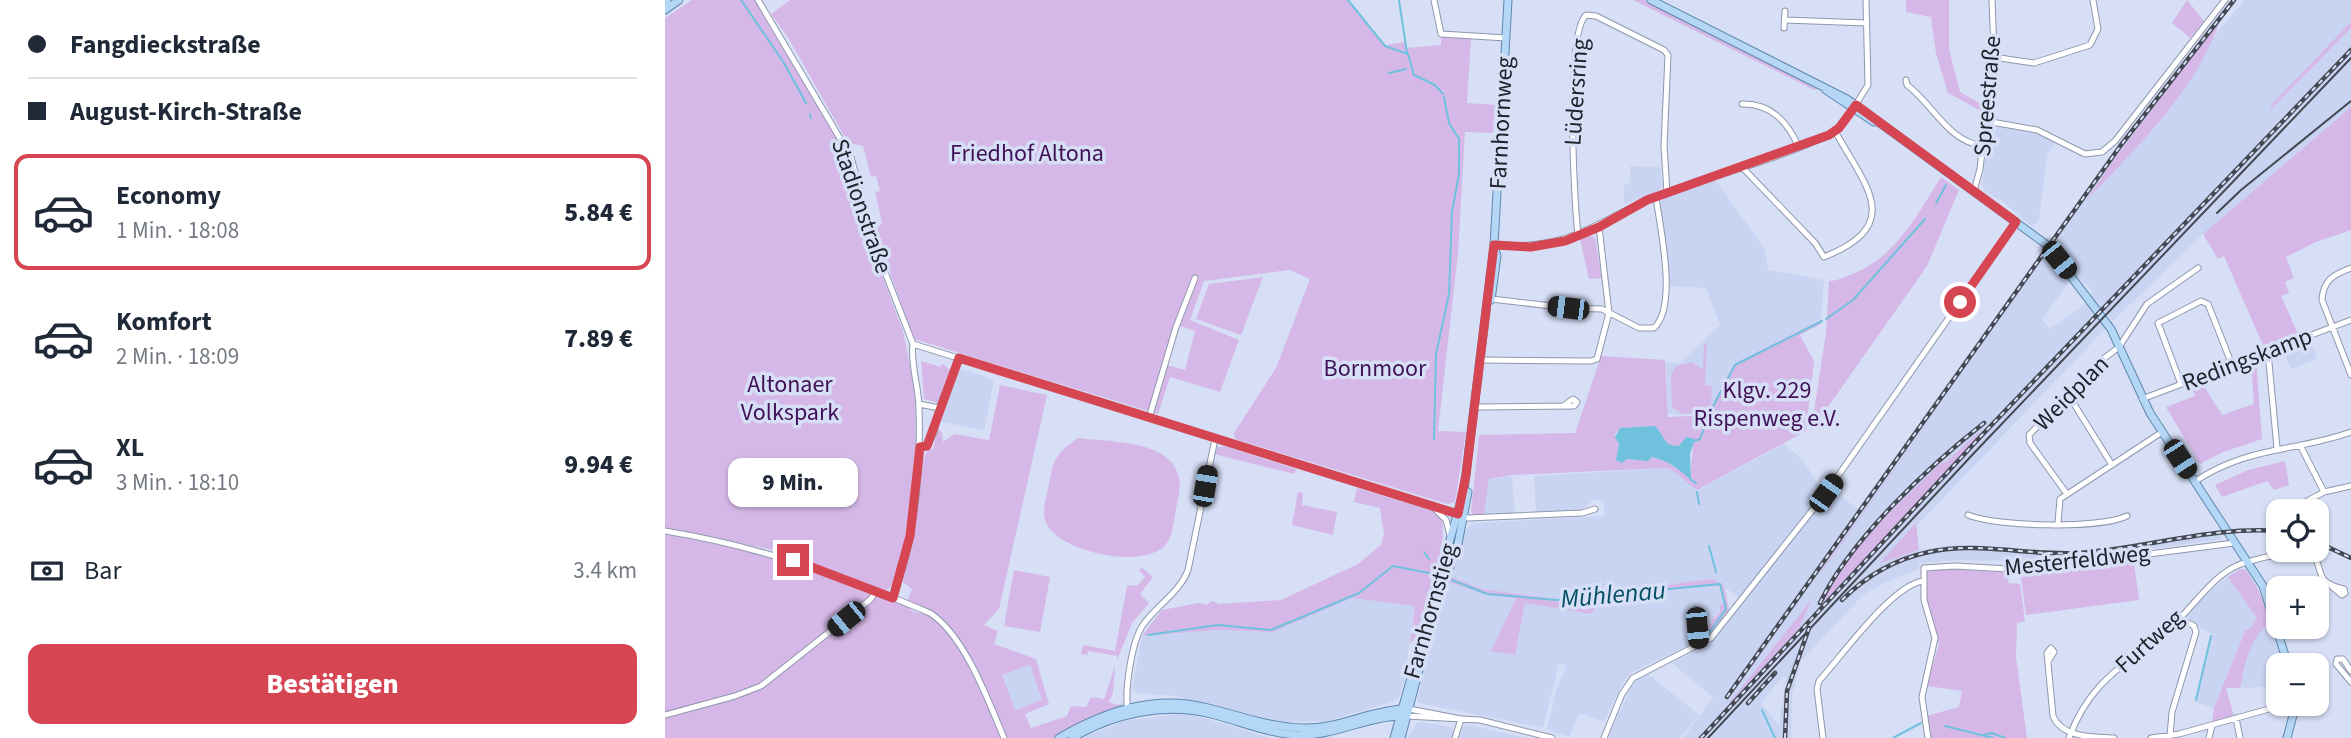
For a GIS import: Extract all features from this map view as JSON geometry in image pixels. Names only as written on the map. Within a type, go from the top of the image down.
[{"type":"main road","points":[[665,10],[679,0]]},
{"type":"main road","name":"Farnhornweg","points":[[1461,515],[1494,245],[1508,0]]},
{"type":"main road","points":[[1651,0],[1824,88],[1855,107],[2047,245],[2108,325],[2142,399],[2267,594],[2284,653]]},
{"type":"main road","name":"Farnhornweg","points":[[1461,515],[1497,256],[1494,245]]},
{"type":"main road","name":"Farnhornstieg","points":[[1404,712],[1450,540],[1461,515]]},
{"type":"main road","name":"Farnhornstieg","points":[[1404,712],[1437,602],[1458,544],[1461,515]]},
{"type":"main road","points":[[1059,738],[1096,718],[1159,703],[1192,704],[1265,725],[1308,728],[1333,726],[1404,712]]},
{"type":"main road","points":[[1072,738],[1128,711],[1188,710],[1263,730],[1299,735],[1328,732],[1404,712]]},
{"type":"main road","points":[[1395,734],[1404,712]]},
{"type":"main road","points":[[1401,738],[1404,712]]},
{"type":"main road","points":[[2287,738],[2293,716]]},
{"type":"main road","points":[[1384,718],[1395,734]]},
{"type":"street","name":"Stadionstraße","points":[[758,0],[851,157],[874,244],[913,344],[920,447],[910,536],[893,598]]},
{"type":"street","points":[[1434,0],[1439,33],[1506,38]]},
{"type":"street","points":[[1494,245],[1539,246],[1579,235],[1656,197],[1835,131],[1855,107],[1868,85],[1866,0]]},
{"type":"street","name":"Spreestraße","points":[[1974,191],[1983,146],[1993,57],[1992,0]]},
{"type":"street","points":[[1993,57],[2034,63],[2090,45],[2098,29],[2093,0]]},
{"type":"street","points":[[1986,121],[2037,130],[2082,154],[2104,151],[2225,0]]},
{"type":"street","points":[[1784,29],[1785,11]]},
{"type":"street","name":"Lüdersring","points":[[1579,235],[1574,193],[1572,121],[1581,22],[1586,15],[1615,25],[1668,55],[1664,146],[1667,193]]},
{"type":"street","points":[[1784,20],[1867,23]]},
{"type":"street","points":[[1906,80],[1907,85],[1944,124],[1961,138],[1983,146]]},
{"type":"street","points":[[1742,104],[1757,105],[1776,114],[1788,127],[1798,146]]},
{"type":"street","points":[[1742,167],[1809,237],[1824,257],[1855,243],[1865,232],[1872,211],[1866,183],[1835,131]]},
{"type":"street","points":[[1491,299],[1572,309],[1602,309],[1645,329],[1654,328],[1663,316],[1666,289],[1656,197]]},
{"type":"street","points":[[1604,738],[1622,694],[1633,678],[1711,638],[1826,493],[2016,222]]},
{"type":"street","points":[[1483,360],[1595,360],[1609,313],[1599,227]]},
{"type":"street","name":"Weidplan","points":[[2067,494],[2030,443],[2029,435],[2098,363],[2119,347],[2147,304],[2198,268]]},
{"type":"street","points":[[2351,268],[2332,276],[2323,288],[2322,303],[2351,375]]},
{"type":"street","points":[[1149,418],[1175,327],[1195,278]]},
{"type":"street","points":[[2181,384],[2158,323],[2204,302],[2232,365]]},
{"type":"street","name":"Redingskamp","points":[[2142,399],[2351,320]]},
{"type":"street","points":[[913,344],[1461,515],[1582,513],[1595,509]]},
{"type":"street","points":[[2269,352],[2277,448]]},
{"type":"street","points":[[920,447],[927,446],[932,438],[939,408],[959,358]]},
{"type":"street","points":[[2069,396],[2112,465]]},
{"type":"street","points":[[919,404],[939,408]]},
{"type":"street","points":[[1478,407],[1563,406]]},
{"type":"street","points":[[2058,523],[2059,502],[2067,494],[2162,432]]},
{"type":"street","points":[[2194,482],[2241,457],[2351,432]]},
{"type":"street","points":[[1128,711],[1127,688],[1140,630],[1187,575],[1215,439]]},
{"type":"street","points":[[2300,445],[2324,492]]},
{"type":"street","points":[[2311,499],[2324,492],[2351,486]]},
{"type":"street","points":[[1431,506],[1446,520],[1450,540]]},
{"type":"street","points":[[1968,515],[2011,524],[2058,523],[2127,516]]},
{"type":"street","points":[[665,531],[726,541],[778,555],[928,612],[941,621],[971,665],[1004,738]]},
{"type":"street","name":"Mesterfeldweg","points":[[1923,581],[1924,568],[1955,566],[2026,570],[2234,543]]},
{"type":"street","name":"Furtweg","points":[[2070,735],[2082,708],[2097,688],[2179,618],[2196,598],[2229,572],[2248,563],[2266,560]]},
{"type":"street","points":[[2316,562],[2320,576],[2331,586]]},
{"type":"street","points":[[1823,738],[1817,692],[1819,681],[1895,596],[1911,584],[1923,581],[1925,605],[1935,638],[1923,693],[1928,738]]},
{"type":"street","points":[[665,715],[761,686],[871,599],[876,591]]},
{"type":"street","points":[[1696,609],[1699,646]]},
{"type":"street","points":[[2170,736],[2172,712],[2196,632],[2194,626],[2179,618]]},
{"type":"street","points":[[2351,671],[2343,659],[2337,659],[2336,664],[2351,682]]},
{"type":"street","points":[[2049,660],[2053,716],[2057,724],[2070,735],[2114,738]]},
{"type":"street","points":[[2151,738],[2170,736],[2266,710]]},
{"type":"street","points":[[1404,712],[1489,722],[1552,738]]},
{"type":"street","points":[[2236,718],[2240,738]]},
{"type":"street","points":[[1455,738],[1461,719]]},
{"type":"street","points":[[2209,738],[2212,725]]},
{"type":"shaded area","points":[[2245,0],[2351,0],[2351,107],[2203,234],[2113,321],[2092,297],[2091,289],[2077,277],[2050,243],[2152,109]]},
{"type":"shaded area","points":[[1993,125],[2027,130],[2055,142],[2047,155],[2039,220],[2032,227],[2002,201],[1985,192],[1982,185],[1989,128]]},
{"type":"shaded area","points":[[1630,166],[1660,167],[1662,186],[1657,192],[1624,204],[1624,185],[1630,182]]},
{"type":"shaded area","points":[[1715,180],[1765,249],[1768,270],[1824,280],[1821,320],[1735,364],[1708,413],[1673,415],[1668,413],[1666,363],[1681,362],[1720,325],[1706,288],[1670,286],[1660,203],[1663,197]]},
{"type":"shaded area","points":[[2046,248],[2069,282],[2042,320],[2050,329],[2088,302],[2106,328],[1880,564],[1919,550],[1957,545],[2077,552],[2221,532],[2222,539],[2053,562],[1960,560],[1919,563],[1919,569],[1885,582],[1863,595],[1801,661],[1792,695],[1791,738],[1683,738],[1713,697],[1672,663],[1711,643],[1832,490],[1858,509]],"holes":[[[1783,676],[1786,678],[1779,726],[1761,703]]]},
{"type":"shaded area","points":[[2310,339],[2317,359],[2291,369],[2283,350]]},
{"type":"shaded area","points":[[961,369],[994,380],[984,431],[940,421],[953,379]]},
{"type":"shaded area","points":[[1784,444],[1802,459],[1823,492],[1739,597],[1712,579],[1555,599],[1482,589],[1451,577],[1466,530],[1473,523],[1605,516],[1604,503],[1601,500],[1594,500],[1581,510],[1536,513],[1534,476],[1664,468],[1671,469],[1698,490]]},
{"type":"shaded area","points":[[1512,476],[1515,513],[1484,515],[1489,479]]},
{"type":"shaded area","points":[[2228,577],[2257,617],[2252,627],[2245,631],[2214,708],[2196,702],[2212,634],[2188,620],[2185,615],[2199,599]]},
{"type":"shaded area","points":[[1449,582],[1487,595],[1516,598],[1492,650],[1515,655],[1524,602],[1591,614],[1600,600],[1708,585],[1721,587],[1726,614],[1709,635],[1631,673],[1623,682],[1604,722],[1579,713],[1569,737],[1547,729],[1556,690],[1567,665],[1559,664],[1543,728],[1419,703],[1417,699]]},
{"type":"shaded area","points":[[1352,598],[1415,606],[1404,682],[1399,697],[1392,702],[1328,721],[1287,722],[1260,719],[1175,696],[1138,693],[1132,689],[1142,636],[1218,630],[1273,632]]},
{"type":"shaded area","points":[[2266,625],[2266,639],[2276,639],[2280,653],[2266,653],[2266,687],[2240,688],[2248,654],[2258,631]]},
{"type":"shaded area","points":[[1030,665],[1042,700],[1014,710],[1002,675]]},
{"type":"shaded area","points":[[1648,674],[1699,715],[1680,738],[1607,738],[1630,690],[1638,679]]},
{"type":"shaded area","points":[[1178,714],[1200,717],[1271,738],[1081,738],[1124,721]]},
{"type":"shaded area","points":[[1418,722],[1448,726],[1459,735],[1463,727],[1470,725],[1526,738],[1407,738]]},
{"type":"green space","name":"Altonaer Volkspark","points":[[692,0],[755,0],[846,153],[851,166],[847,168],[860,217],[903,331],[915,392],[916,459],[911,511],[897,581],[886,591],[779,551],[665,529],[665,18]]},
{"type":"green space","points":[[790,0],[1347,0],[1386,45],[1405,42],[1407,48],[1441,45],[1441,36],[1471,38],[1467,103],[1495,105],[1493,133],[1465,132],[1458,253],[1438,431],[1466,432],[1455,502],[1448,504],[1235,439],[1234,433],[1276,368],[1310,279],[1290,270],[1204,281],[1190,320],[1239,340],[1220,392],[1170,377],[1158,414],[914,339],[881,248],[877,228],[882,223],[875,192],[880,191],[876,176],[871,177],[863,146],[848,143],[789,39],[771,14]],"holes":[[[1174,324],[1195,331],[1185,370],[1163,364]]]},
{"type":"green space","points":[[1633,0],[1645,0],[1817,89],[1814,90]]},
{"type":"green space","points":[[1906,0],[1949,0],[1949,49],[1960,92],[1983,105],[1983,112],[1948,93],[1936,53],[1931,17],[1906,12]]},
{"type":"green space","points":[[2187,0],[2204,21],[2190,38],[2172,23]]},
{"type":"green space","points":[[2220,20],[2196,71],[2163,118],[2085,202],[2112,162]]},
{"type":"green space","points":[[2351,22],[2351,28],[2271,109],[2271,105]]},
{"type":"green space","points":[[2351,107],[2351,230],[2316,242],[2286,257],[2294,278],[2285,282],[2289,293],[2281,296],[2299,336],[2265,350],[2224,256],[2218,259],[2203,234]]},
{"type":"green space","name":"Klgv. 229 Rispenweg e.V.","points":[[1941,177],[1959,190],[1927,266],[1811,431],[1826,333],[1829,281],[1866,268],[1892,247],[1913,221]]},
{"type":"green space","points":[[1591,236],[1595,238],[1602,278],[1589,279],[1580,239]]},
{"type":"green space","points":[[1263,277],[1241,335],[1196,319],[1209,284]]},
{"type":"green space","points":[[1821,320],[1821,324],[1800,335],[1814,361],[1806,431],[1697,490],[1671,469],[1664,468],[1512,475],[1489,479],[1484,515],[1474,515],[1471,511],[1479,435],[1575,433],[1601,356],[1665,360],[1668,417],[1710,415],[1710,408],[1701,407],[1686,414],[1672,406],[1671,375],[1676,366],[1692,362],[1703,370],[1704,344],[1707,344],[1705,385],[1712,386],[1711,407],[1734,364]],"holes":[[[1655,426],[1661,439],[1671,446],[1693,446],[1690,478],[1657,458],[1652,457],[1648,461],[1627,459],[1622,463],[1617,460],[1619,444],[1615,434],[1620,428]]]},
{"type":"green space","points":[[2256,359],[2262,439],[2223,452],[2200,464],[2166,407],[2195,396],[2191,384],[2200,380],[2222,415],[2254,404],[2251,362]]},
{"type":"green space","points":[[921,361],[941,367],[942,363],[951,371],[939,403],[924,399]]},
{"type":"green space","points":[[1959,381],[1817,578],[1822,569]]},
{"type":"green space","points":[[1000,385],[1047,395],[999,609],[984,625],[998,631],[994,644],[1036,659],[1049,704],[1025,714],[1031,728],[1067,716],[1071,706],[1086,707],[1091,697],[1104,699],[1115,666],[1113,693],[1109,702],[1118,705],[1123,702],[1119,708],[1055,738],[1006,738],[992,706],[943,621],[936,614],[907,601],[912,589],[903,582],[918,510],[922,463],[928,450],[933,449],[938,430],[942,432],[943,442],[954,434],[989,440]],"holes":[[[1030,665],[1042,700],[1015,710],[1002,675]]]},
{"type":"green space","points":[[1979,432],[1981,435],[1820,606],[1831,585],[1858,547],[1940,463],[1946,462]]},
{"type":"green space","points":[[1078,438],[1121,442],[1152,449],[1174,465],[1180,486],[1173,527],[1166,544],[1155,552],[1121,557],[1082,549],[1052,531],[1045,520],[1044,511],[1053,468],[1057,456]]},
{"type":"green space","points":[[1225,446],[1296,469],[1294,474],[1214,454],[1218,447]]},
{"type":"green space","points":[[2285,461],[2289,485],[2274,490],[2267,481],[2222,497],[2215,485],[2248,470]]},
{"type":"green space","points":[[1357,488],[1433,511],[1442,518],[1439,562],[1417,635],[1410,644],[1415,606],[1352,598],[1273,632],[1218,630],[1142,636],[1162,610],[1198,603],[1207,605],[1212,601],[1219,604],[1281,600],[1358,564],[1381,545],[1384,534],[1380,508],[1354,502]]},
{"type":"green space","points":[[1298,492],[1303,493],[1302,505],[1337,512],[1333,535],[1292,525]]},
{"type":"green space","points":[[1916,523],[1919,550],[1879,564]]},
{"type":"green space","points":[[665,534],[777,557],[931,617],[943,625],[964,654],[1002,738],[665,738]]},
{"type":"green space","points":[[2134,563],[2139,600],[2026,615],[2021,577]]},
{"type":"green space","points":[[1142,568],[1153,577],[1140,594],[1149,603],[1132,623],[1117,660],[1117,656],[1088,651],[1087,655],[1081,654],[1083,645],[1115,651],[1127,586],[1138,585],[1145,577],[1139,570]]},
{"type":"green space","points":[[1952,569],[2010,573],[2008,583],[2020,584],[2025,621],[2017,623],[2016,657],[2027,738],[1931,738],[1926,716],[1959,707],[1962,691],[1927,686],[1939,644],[1927,605],[1925,571]]},
{"type":"green space","points":[[2240,569],[2246,570],[2266,609],[2266,626],[2253,643],[2240,688],[2226,688],[2234,716],[2212,723],[2214,708],[2245,631],[2252,627],[2257,618],[2228,577]]},
{"type":"green space","points":[[1014,570],[1050,577],[1040,632],[1004,626]]},
{"type":"green space","points":[[1451,577],[1482,589],[1555,599],[1712,579],[1724,585],[1729,610],[1709,635],[1703,636],[1712,620],[1720,613],[1720,605],[1724,604],[1720,587],[1708,585],[1600,600],[1591,614],[1525,603],[1515,655],[1491,651],[1516,598],[1487,595],[1449,582]]},
{"type":"green space","points":[[1812,599],[1798,630],[1730,703],[1730,702]]},
{"type":"water","points":[[1655,426],[1673,446],[1679,446],[1686,437],[1695,439],[1690,454],[1691,480],[1657,458],[1652,457],[1648,461],[1627,459],[1622,463],[1616,460],[1619,444],[1615,437],[1620,428]]},
{"type":"waterway","points":[[741,0],[784,63],[806,103]]},
{"type":"waterway","points":[[1348,0],[1385,46],[1408,54],[1414,75],[1435,85],[1443,94]]},
{"type":"waterway","points":[[1399,0],[1407,53]]},
{"type":"waterway","points":[[1389,73],[1406,69]]},
{"type":"waterway","points":[[1434,439],[1436,354],[1449,294],[1452,212],[1459,174],[1459,139],[1449,123],[1444,97]]},
{"type":"waterway","points":[[810,114],[811,118]]},
{"type":"waterway","points":[[1936,203],[1946,185]]},
{"type":"waterway","points":[[1826,319],[1853,300],[1925,219]]},
{"type":"waterway","points":[[1695,441],[1700,439],[1711,410],[1735,365],[1822,321]]},
{"type":"waterway","points":[[1690,479],[1696,483]]},
{"type":"waterway","points":[[1697,492],[1699,504]]},
{"type":"waterway","points":[[1709,546],[1716,572]]},
{"type":"waterway","points":[[1424,552],[1429,559]]},
{"type":"waterway","name":"Mühlenau","points":[[1148,635],[1218,625],[1271,630],[1359,593],[1393,566],[1434,574]]},
{"type":"waterway","name":"Mühlenau","points":[[1452,580],[1487,594],[1557,600],[1720,584],[1726,609],[1708,634]]},
{"type":"waterway","points":[[2196,700],[2211,636]]},
{"type":"waterway","name":"Mühlenau","points":[[1762,710],[1775,738]]},
{"type":"waterway","name":"Mühlenau","points":[[1893,738],[1921,723]]},
{"type":"waterway","name":"Mühlenau","points":[[1945,726],[1993,738]]},
{"type":"waterway","points":[[1983,735],[1992,733],[2005,738]]},
{"type":"tram line","points":[[1708,738],[1975,452],[2351,58]]},
{"type":"tram line","points":[[2217,213],[2241,190],[2351,101]]},
{"type":"railway","points":[[1727,697],[2121,145],[2234,0]]},
{"type":"railway","points":[[1701,738],[1983,434],[2351,50]]},
{"type":"railway","points":[[1820,603],[1851,554],[1893,505],[1939,460],[1984,423]]},
{"type":"railway","points":[[1842,600],[1861,583],[1893,564],[1916,555],[1947,549],[1984,548],[2078,553],[2228,532],[2266,530]]},
{"type":"railway","points":[[2329,548],[2351,558]]},
{"type":"railway","points":[[1785,738],[1787,691],[1809,628]]},
{"type":"railway","points":[[1748,703],[1775,673]]},
{"type":"route","points":[[793,560],[893,598],[910,536],[920,447],[927,446],[932,438],[939,408],[959,358],[1458,514],[1466,475],[1490,259],[1494,245],[1531,247],[1565,241],[1599,227],[1647,200],[1829,135],[1839,128],[1856,105],[2016,222],[1960,302]]},
{"type":"park label","name":"Friedhof Altona","points":[[1027,153]]},
{"type":"park label","name":"Bornmoor","points":[[1375,368]]}]
